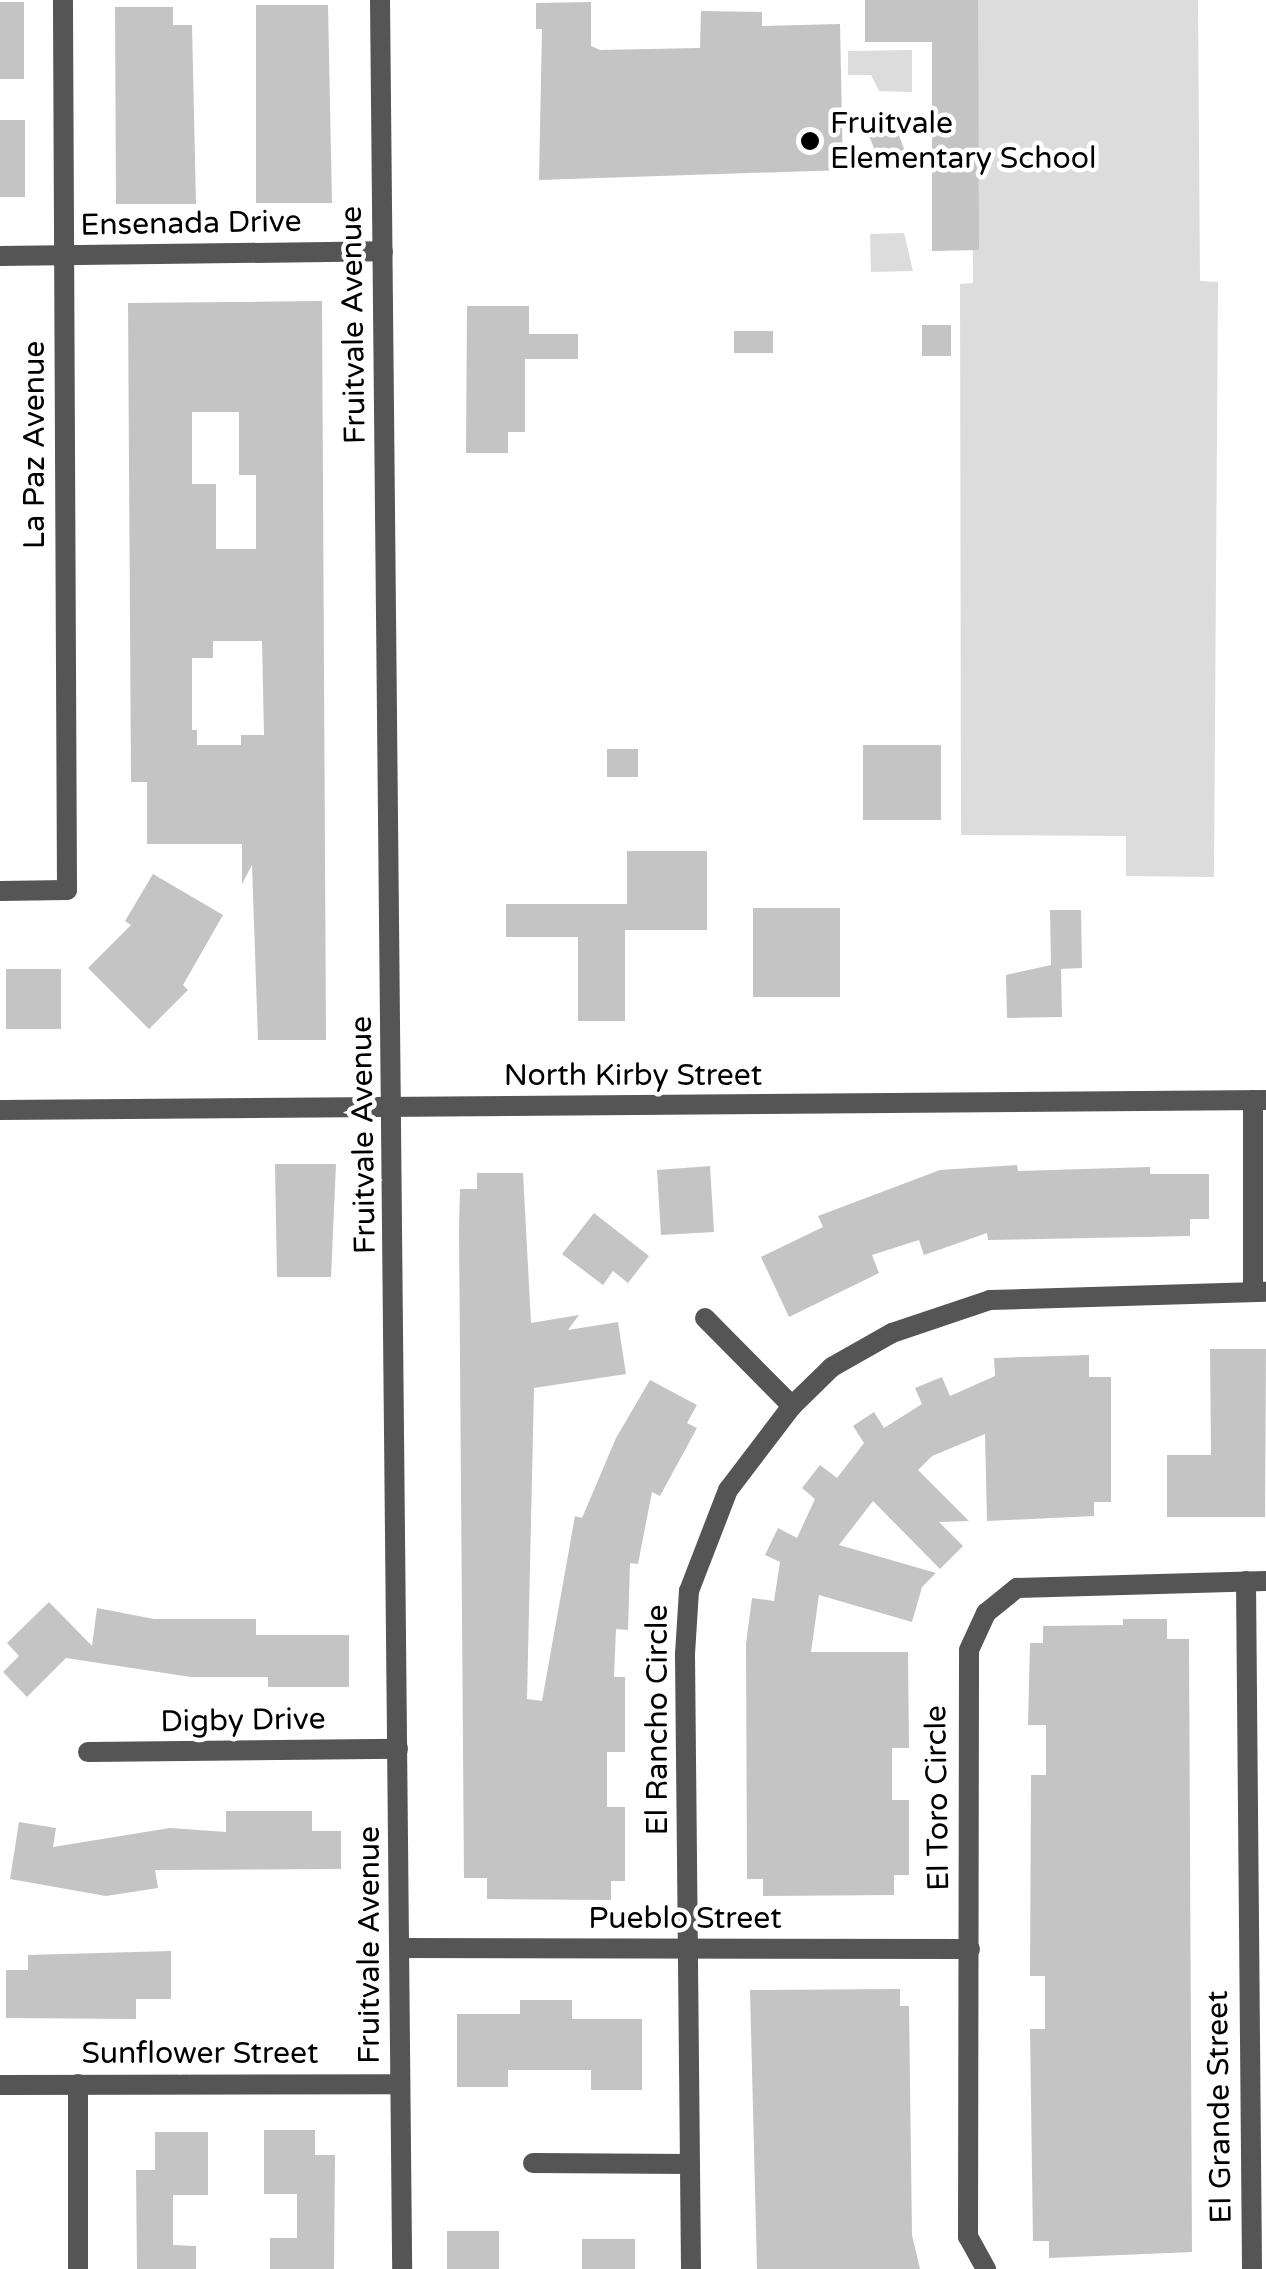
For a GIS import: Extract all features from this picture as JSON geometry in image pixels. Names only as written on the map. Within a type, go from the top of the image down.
[{"type":"street","name":"La Paz Avenue","points":[[0,891],[67,890],[62,0]]},
{"type":"street","name":"Fruitvale Avenue","points":[[380,0],[394,1108],[402,2269]]},
{"type":"street","name":"Ensenada Drive","points":[[0,256],[382,252]]},
{"type":"street","name":"North Kirby Street","points":[[0,1110],[1260,1100]]},
{"type":"street","points":[[1260,1100],[1260,1292]]},
{"type":"street","name":"El Rancho Circle","points":[[691,2269],[689,1591],[728,1490],[792,1406],[832,1367],[892,1332],[990,1300],[1260,1292]]},
{"type":"street","points":[[705,1318],[792,1406]]},
{"type":"street","name":"El Grande Street","points":[[1252,2269],[1248,1945],[1256,1581]]},
{"type":"street","name":"El Toro Circle","points":[[986,2269],[968,2236],[970,1650],[986,1614],[1017,1588],[1256,1581]]},
{"type":"street","name":"Digby Drive","points":[[88,1752],[398,1750]]},
{"type":"street","name":"Pueblo Street","points":[[400,1948],[970,1949]]},
{"type":"street","points":[[78,2084],[78,2269]]},
{"type":"street","name":"Sunflower Street","points":[[0,2085],[400,2084]]},
{"type":"street","points":[[533,2163],[689,2164]]},
{"type":"shaded area","points":[[972,0],[1198,0],[1200,281],[1218,282],[1214,877],[1126,876],[1126,836],[961,835],[960,284],[973,283]]},
{"type":"shaded area","points":[[912,50],[912,92],[879,91],[871,75],[848,75],[848,51]]},
{"type":"shaded area","points":[[904,233],[913,271],[871,272],[870,234]]},
{"type":"building","points":[[865,0],[978,0],[979,250],[932,251],[932,42],[865,42]]},
{"type":"building","points":[[0,2],[24,2],[24,79],[0,79]]},
{"type":"building","points":[[591,2],[591,46],[600,50],[700,48],[701,11],[762,12],[762,26],[840,24],[843,170],[539,180],[542,29],[536,29],[536,3]]},
{"type":"building","points":[[256,5],[328,5],[332,203],[256,203]]},
{"type":"building","points":[[115,7],[173,7],[173,25],[192,25],[196,204],[116,204]]},
{"type":"building","points":[[0,120],[25,120],[25,197],[0,197]]},
{"type":"building","points":[[894,123],[905,151],[879,161],[868,133]]},
{"type":"building","points":[[322,301],[326,1040],[258,1040],[252,865],[242,884],[242,844],[147,844],[147,782],[131,782],[128,303]],"holes":[[[192,412],[239,412],[239,475],[256,475],[256,549],[216,549],[216,484],[192,484]],[[213,641],[262,641],[264,735],[241,735],[241,745],[197,745],[197,730],[192,730],[192,658],[213,658]]]},
{"type":"building","points":[[467,306],[529,306],[529,334],[578,334],[578,359],[525,359],[525,432],[508,432],[508,453],[466,453]]},
{"type":"building","points":[[922,325],[951,325],[951,356],[922,356]]},
{"type":"building","points":[[734,331],[773,331],[773,353],[734,353]]},
{"type":"building","points":[[863,745],[941,745],[941,820],[863,820]]},
{"type":"building","points":[[607,749],[638,749],[638,777],[607,777]]},
{"type":"building","points":[[627,851],[707,851],[707,930],[625,930],[625,1021],[578,1021],[578,937],[506,937],[506,904],[627,904]]},
{"type":"building","points":[[153,874],[223,915],[183,985],[188,990],[149,1029],[88,968],[131,925],[125,921]]},
{"type":"building","points":[[753,908],[840,908],[840,997],[753,997]]},
{"type":"building","points":[[1050,910],[1081,910],[1082,968],[1061,969],[1062,1017],[1007,1018],[1006,975],[1051,965]]},
{"type":"building","points":[[6,969],[61,969],[61,1029],[6,1029]]},
{"type":"building","points":[[275,1164],[336,1164],[331,1277],[277,1277]]},
{"type":"building","points":[[1017,1165],[1018,1171],[1150,1167],[1150,1174],[1209,1174],[1209,1219],[1190,1219],[1190,1236],[988,1240],[987,1233],[924,1255],[919,1240],[872,1255],[879,1273],[789,1317],[761,1257],[823,1227],[818,1216],[940,1170]]},
{"type":"building","points":[[710,1166],[714,1232],[661,1235],[657,1170]]},
{"type":"building","points":[[477,1173],[523,1173],[531,1323],[579,1315],[568,1330],[618,1322],[626,1374],[534,1388],[527,1699],[542,1701],[575,1516],[582,1518],[616,1438],[650,1380],[697,1405],[687,1423],[697,1428],[660,1496],[652,1492],[638,1564],[630,1563],[628,1630],[616,1629],[614,1677],[625,1677],[625,1752],[607,1752],[607,1807],[625,1807],[625,1881],[611,1881],[611,1900],[487,1899],[487,1878],[464,1878],[459,1230],[460,1189],[477,1189]]},
{"type":"building","points":[[594,1213],[649,1256],[628,1283],[613,1271],[603,1285],[562,1254]]},
{"type":"building","points":[[1210,1349],[1266,1349],[1265,1517],[1167,1517],[1167,1455],[1211,1455]]},
{"type":"building","points":[[1089,1355],[1089,1377],[1111,1377],[1111,1502],[1094,1502],[1094,1516],[987,1521],[985,1434],[932,1456],[918,1470],[969,1521],[939,1522],[963,1546],[940,1569],[873,1501],[839,1545],[936,1573],[922,1587],[912,1622],[819,1595],[811,1652],[908,1652],[909,1748],[892,1748],[892,1800],[909,1800],[909,1875],[894,1875],[894,1895],[763,1896],[763,1879],[747,1879],[746,1644],[752,1598],[774,1601],[780,1562],[765,1555],[778,1528],[797,1538],[815,1499],[802,1488],[820,1465],[837,1478],[864,1443],[853,1426],[874,1412],[884,1428],[922,1404],[915,1388],[942,1377],[950,1396],[995,1376],[994,1358]]},
{"type":"building","points":[[49,1602],[92,1646],[97,1608],[154,1619],[256,1619],[256,1635],[349,1635],[349,1687],[268,1687],[268,1677],[191,1677],[66,1658],[27,1697],[3,1672],[19,1656],[7,1643]]},
{"type":"building","points":[[1123,1619],[1167,1619],[1167,1639],[1189,1639],[1192,2252],[1049,2258],[1049,2241],[1033,2241],[1030,2029],[1045,2029],[1045,1976],[1030,1976],[1031,1775],[1046,1775],[1046,1725],[1028,1725],[1030,1643],[1043,1643],[1043,1626],[1123,1625]]},
{"type":"building","points":[[226,1811],[312,1811],[312,1831],[341,1831],[341,1869],[155,1870],[158,1888],[106,1896],[10,1879],[19,1822],[56,1828],[53,1847],[170,1828],[226,1832]]},
{"type":"building","points":[[171,1951],[171,1999],[136,1999],[136,2019],[6,2018],[6,1970],[28,1970],[28,1955]]},
{"type":"building","points":[[900,1989],[900,2006],[909,2006],[912,2235],[920,2269],[757,2269],[750,1990]]},
{"type":"building","points":[[520,2000],[572,2000],[572,2019],[642,2019],[642,2090],[591,2090],[591,2070],[508,2070],[508,2087],[457,2087],[457,2014],[520,2014]]},
{"type":"building","points":[[264,2130],[315,2130],[315,2155],[335,2155],[334,2269],[270,2269],[270,2238],[297,2238],[297,2194],[264,2194]]},
{"type":"building","points":[[155,2132],[208,2132],[208,2195],[173,2195],[173,2245],[196,2246],[196,2269],[137,2269],[136,2170],[155,2170]]},
{"type":"building","points":[[447,2231],[499,2231],[499,2269],[447,2269]]},
{"type":"building","points":[[582,2239],[635,2239],[635,2269],[582,2269]]},
{"type":"place","name":"Fruitvale Elementary School","points":[[810,141]]}]
